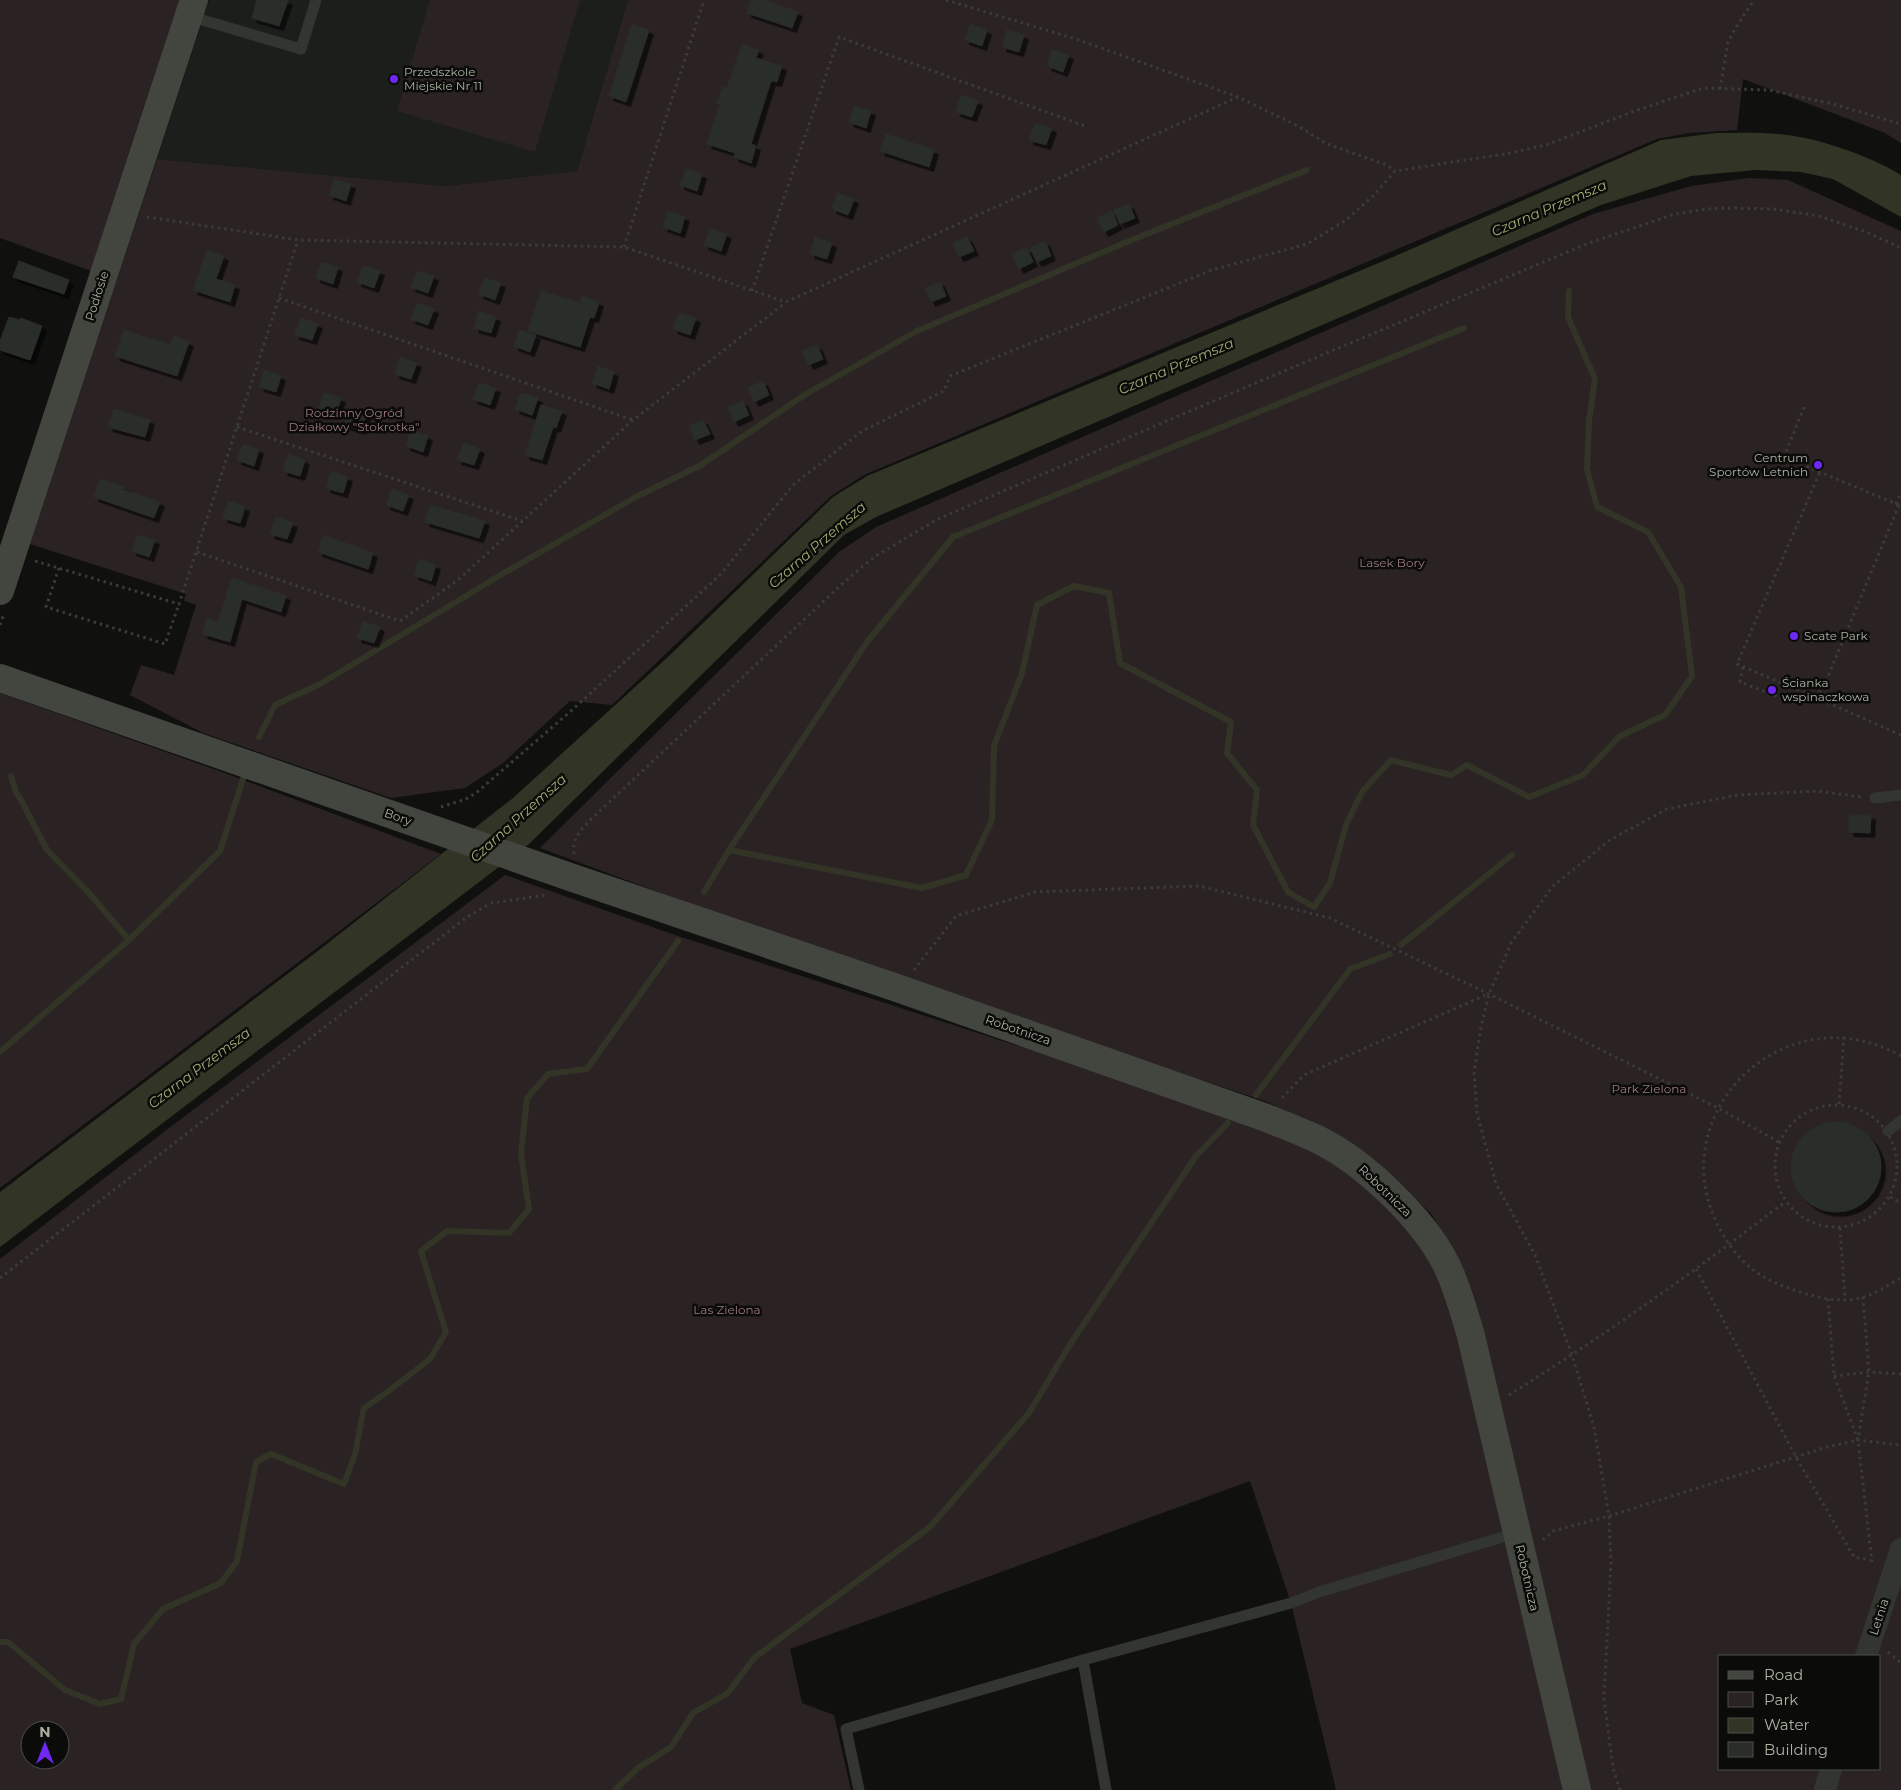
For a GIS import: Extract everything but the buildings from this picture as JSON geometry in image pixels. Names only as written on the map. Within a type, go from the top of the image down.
[{"type":"street","name":"Podłosie","points":[[0,591],[191,8]]},
{"type":"street","name":"Bory","points":[[0,678],[383,812],[575,869],[797,954]]},
{"type":"street","name":"Robotnicza","points":[[797,954],[900,988],[1264,1117],[1318,1140],[1358,1165],[1382,1185],[1424,1231],[1446,1264],[1464,1312],[1577,1790]]},
{"type":"street","name":"Letnia","points":[[1866,1655],[1901,1549]]},
{"type":"street","points":[[1825,1790],[1831,1770]]},
{"type":"lane","points":[[191,8],[301,49],[316,0]]},
{"type":"lane","points":[[1875,798],[1901,795]]},
{"type":"lane","points":[[1888,1131],[1901,1121]]},
{"type":"lane","points":[[859,1790],[846,1729],[1083,1660],[1291,1603],[1318,1592],[1518,1541]]},
{"type":"lane","points":[[1083,1660],[1106,1790]]},
{"type":"path","points":[[624,247],[704,0]]},
{"type":"path","points":[[946,0],[1076,39],[1238,97],[1298,126],[1327,144],[1387,165],[1395,171]]},
{"type":"path","points":[[1720,89],[1728,42],[1754,0]]},
{"type":"path","points":[[752,291],[839,37],[1085,126]]},
{"type":"path","points":[[439,809],[466,799],[476,793],[572,711],[720,575],[794,485],[862,432],[944,391],[950,376],[1212,270],[1308,244],[1346,220],[1374,196],[1395,171],[1511,153],[1546,145],[1703,88],[1769,90],[1833,104],[1901,124]]},
{"type":"path","points":[[197,552],[400,621],[458,580],[633,420],[786,302],[1238,97]]},
{"type":"path","points":[[575,869],[573,850],[575,838],[589,822],[842,584],[874,557],[938,519],[1589,243],[1675,214],[1706,209],[1734,208],[1773,210],[1819,216],[1866,232],[1901,248]]},
{"type":"path","points":[[124,214],[298,240],[624,247],[786,302]]},
{"type":"path","points":[[59,568],[46,607],[165,644],[197,552],[298,240]]},
{"type":"path","points":[[279,298],[633,420]]},
{"type":"path","points":[[1804,407],[1784,457],[1899,505]]},
{"type":"path","points":[[237,427],[522,521]]},
{"type":"path","points":[[1820,472],[1737,664],[1901,735]]},
{"type":"path","points":[[1817,698],[1827,679],[1899,505],[1901,492]]},
{"type":"path","points":[[13,554],[179,604]]},
{"type":"path","points":[[1743,667],[1740,682],[1797,704],[1806,693]]},
{"type":"path","points":[[1620,1790],[1613,1768],[1604,1699],[1611,1563],[1609,1516],[1594,1427],[1572,1356],[1535,1255],[1496,1184],[1477,1113],[1474,1072],[1481,1026],[1489,994],[1511,943],[1553,886],[1610,840],[1667,809],[1738,795],[1818,791],[1875,798]]},
{"type":"path","points":[[900,988],[956,916],[1035,892],[1199,886],[1330,918],[1489,994],[1718,1108],[1780,1142]]},
{"type":"path","points":[[0,1278],[467,917],[491,903],[512,899]]},
{"type":"path","points":[[1264,1117],[1304,1075],[1489,994]]},
{"type":"path","points":[[1839,1104],[1844,1037]]},
{"type":"path","points":[[1901,1056],[1888,1048],[1867,1041],[1844,1037],[1814,1038],[1784,1047],[1771,1054],[1757,1062],[1735,1082],[1718,1108],[1712,1119],[1704,1163],[1706,1192],[1715,1220],[1729,1244],[1750,1268],[1771,1280],[1808,1296],[1828,1299],[1863,1297],[1901,1278]]},
{"type":"path","points":[[1839,1104],[1867,1112],[1888,1131],[1897,1152],[1898,1176],[1890,1197],[1877,1212],[1860,1223],[1840,1228],[1820,1226],[1801,1217],[1786,1202],[1779,1188],[1775,1173],[1775,1157],[1780,1142],[1789,1126],[1803,1113],[1820,1106],[1839,1104]]},
{"type":"path","points":[[1890,1197],[1901,1204]]},
{"type":"path","points":[[1487,1408],[1572,1356],[1696,1269],[1786,1202]]},
{"type":"path","points":[[1840,1228],[1845,1299]]},
{"type":"path","points":[[1696,1269],[1796,1457],[1854,1557],[1871,1560]]},
{"type":"path","points":[[1858,1440],[1869,1372],[1863,1297]]},
{"type":"path","points":[[1828,1299],[1834,1376],[1858,1440],[1871,1560],[1888,1588]]},
{"type":"path","points":[[1834,1376],[1869,1372],[1901,1374]]},
{"type":"path","points":[[1518,1541],[1536,1546],[1553,1531],[1609,1516],[1796,1457],[1858,1440],[1901,1445]]},
{"type":"shaded area","name":"Przedszkole Miejskie Nr 11","points":[[209,0],[628,0],[577,171],[444,186],[157,159]]},
{"type":"green space","points":[[0,0],[180,0],[94,272],[0,238]]},
{"type":"green space","points":[[430,0],[580,0],[535,152],[397,111]]},
{"type":"green space","name":"Rodzinny Ogród Działkowy \"Stokrotka\"","points":[[628,0],[1901,0],[1901,143],[1885,133],[1743,79],[1737,130],[1689,133],[1657,139],[864,475],[831,496],[612,705],[570,701],[503,763],[465,788],[391,798],[203,733],[130,695],[141,665],[174,675],[196,605],[184,601],[186,594],[30,544],[157,159],[444,186],[577,171]]},
{"type":"green space","name":"Park Zielona","points":[[1749,178],[1788,180],[1901,231],[1901,1790],[1590,1790],[1452,1250],[1432,1215],[1377,1162],[1335,1135],[1265,1101],[868,970],[540,848],[839,552],[876,527],[1593,214],[1691,186]]},
{"type":"green space","points":[[0,693],[222,772],[441,854],[0,1188]]},
{"type":"green space","name":"Las Zielona","points":[[505,875],[675,935],[1256,1123],[1311,1148],[1356,1176],[1386,1202],[1433,1264],[1459,1324],[1564,1790],[1336,1790],[1291,1603],[1250,1481],[790,1649],[802,1703],[834,1715],[851,1790],[0,1790],[0,1259],[169,1128]]},
{"type":"water","name":"Czarna Przemsza","points":[[1716,133],[1762,133],[1793,136],[1825,143],[1858,154],[1901,175],[1901,217],[1833,179],[1801,172],[1756,170],[1691,176],[1601,205],[876,517],[844,535],[529,844],[0,1247],[0,1192],[323,947],[513,798],[668,657],[833,497],[867,476],[1393,257],[1661,140]]},
{"type":"waterway","points":[[259,737],[275,705],[320,684],[504,573],[634,498],[701,465],[806,394],[917,331],[1134,239],[1307,170]]},
{"type":"waterway","points":[[729,850],[922,888],[966,875],[992,820],[994,746],[1022,673],[1037,605],[1074,586],[1109,593],[1120,663],[1231,722],[1227,753],[1257,790],[1253,825],[1288,892],[1314,907],[1330,883],[1346,825],[1362,792],[1391,760],[1451,775],[1467,765],[1529,797],[1583,775],[1620,736],[1665,715],[1692,676],[1681,587],[1648,532],[1597,507],[1587,469],[1589,421],[1595,379],[1568,317],[1569,291]]},
{"type":"waterway","points":[[704,892],[729,850],[867,642],[953,537],[1464,328]]},
{"type":"waterway","points":[[11,776],[16,792],[47,850],[89,893],[129,940]]},
{"type":"waterway","points":[[0,1052],[129,940],[220,851],[244,776]]},
{"type":"waterway","points":[[1401,945],[1512,855]]},
{"type":"waterway","points":[[0,1642],[8,1642],[65,1690],[100,1704],[121,1699],[134,1644],[163,1609],[221,1583],[237,1561],[256,1462],[271,1454],[344,1484],[355,1454],[364,1408],[430,1359],[446,1332],[421,1251],[447,1231],[509,1233],[529,1209],[521,1154],[527,1098],[548,1074],[587,1069],[678,941]]},
{"type":"waterway","points":[[1256,1095],[1350,969],[1390,954]]},
{"type":"waterway","points":[[615,1790],[638,1768],[671,1747],[693,1713],[728,1693],[754,1658],[930,1527],[1029,1413],[1069,1346],[1196,1156],[1228,1123]]},
{"type":"place","name":"Przedszkole Miejskie Nr 11","points":[[394,79]]},
{"type":"place","name":"Centrum Sportów Letnich","points":[[1818,465]]},
{"type":"place","name":"Scate Park","points":[[1794,636]]},
{"type":"place","name":"Ścianka wspinaczkowa","points":[[1772,690]]},
{"type":"park label","name":"Lasek Bory","points":[[1392,563]]}]
